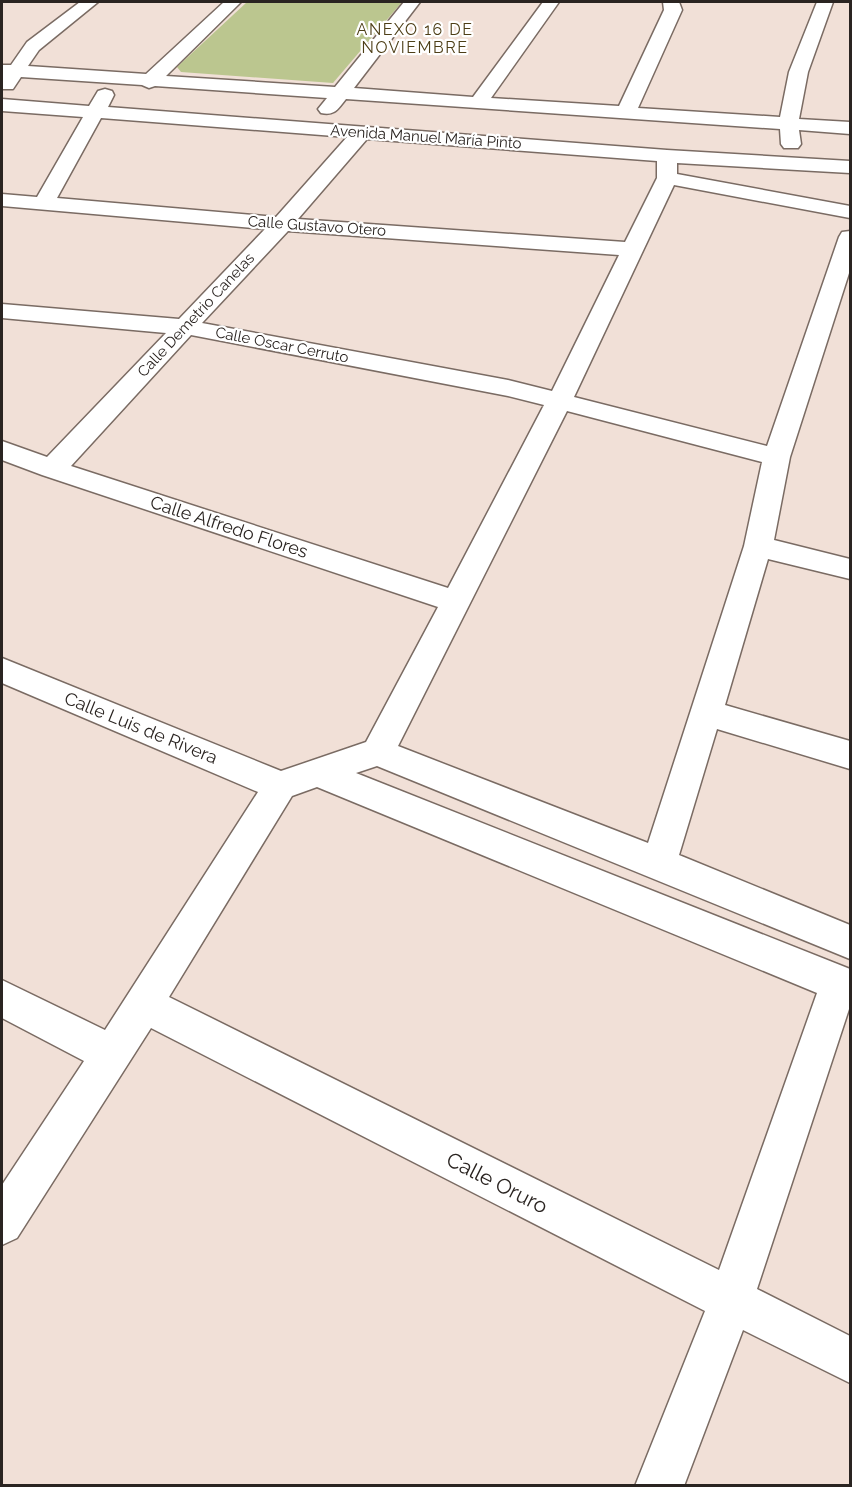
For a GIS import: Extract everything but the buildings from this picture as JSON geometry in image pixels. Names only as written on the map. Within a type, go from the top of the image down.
[{"type":"street","points":[[2,91],[13,66],[33,46],[90,2]]},
{"type":"street","points":[[149,82],[233,2]]},
{"type":"street","points":[[316,128],[338,94],[412,2]]},
{"type":"street","points":[[478,103],[551,2]]},
{"type":"street","points":[[626,113],[673,10],[671,2]]},
{"type":"street","points":[[795,164],[787,124],[790,100],[825,2]]},
{"type":"street","points":[[2,55],[13,66],[114,79],[850,128]]},
{"type":"street","points":[[44,203],[114,79]]},
{"type":"street","name":"Avenida Manuel María Pinto","points":[[2,105],[362,132],[667,167],[763,162],[850,167]]},
{"type":"street","name":"Calle Demetrio Canelas","points":[[52,469],[282,224],[362,132]]},
{"type":"street","points":[[763,162],[769,176],[811,205]]},
{"type":"street","points":[[378,752],[560,400],[632,249],[667,167],[811,205],[850,212]]},
{"type":"street","name":"Calle Gustavo Otero","points":[[2,200],[282,224],[632,249]]},
{"type":"street","points":[[659,863],[758,546],[777,457],[838,313],[850,237]]},
{"type":"street","name":"Calle Oscar Cerruto","points":[[2,311],[185,327],[508,388],[777,457]]},
{"type":"street","name":"Calle Alfredo Flores","points":[[2,450],[52,469],[457,602]]},
{"type":"street","points":[[758,546],[850,569]]},
{"type":"street","name":"Calle Luis de Rivera","points":[[3,672],[280,786]]},
{"type":"street","points":[[705,712],[850,755]]},
{"type":"street","points":[[2,1223],[144,1004],[280,786],[378,752],[659,863],[850,942]]},
{"type":"street","points":[[318,773],[845,986],[730,1301],[659,1485]]},
{"type":"street","points":[[2,998],[112,1054]]},
{"type":"street","name":"Calle Oruro","points":[[144,1004],[850,1360]]},
{"type":"green space","points":[[247,2],[402,2],[333,83],[181,72],[177,67]]},
{"type":"district","name":"ANEXO 16 DE NOVIEMBRE","points":[[415,38]]}]
